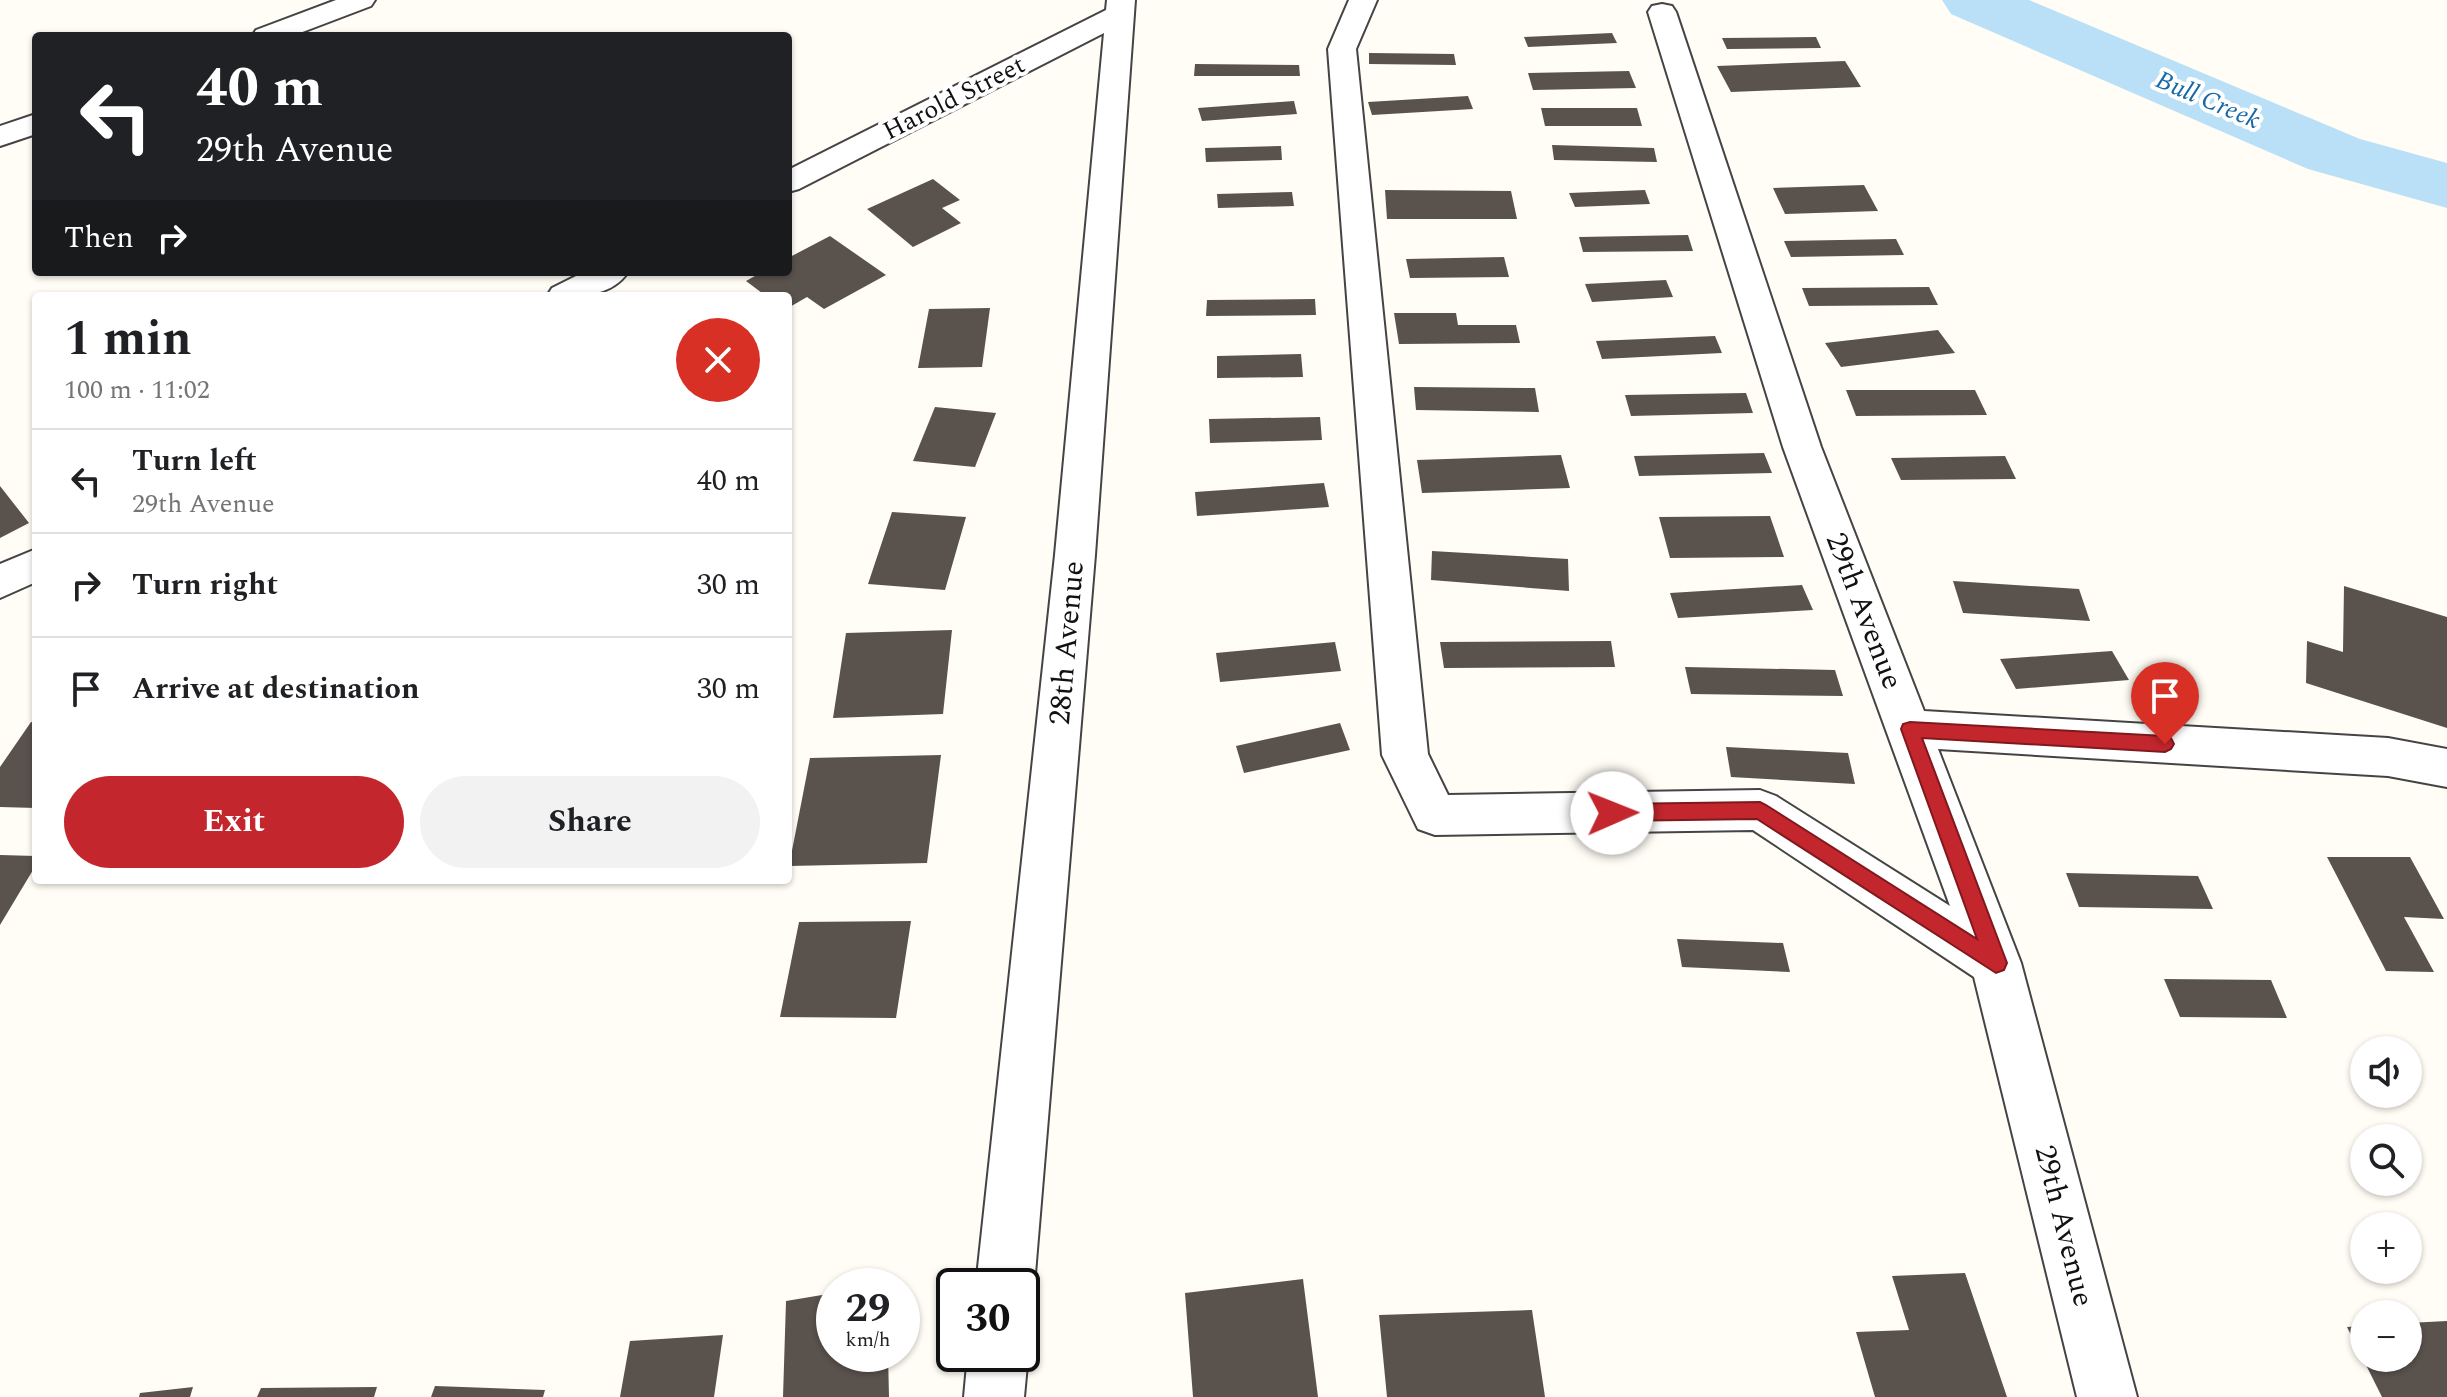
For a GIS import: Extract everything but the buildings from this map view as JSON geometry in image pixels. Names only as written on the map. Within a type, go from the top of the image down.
[{"type":"street","points":[[277,32],[361,0]]},
{"type":"street","points":[[1363,0],[1342,49],[1405,755],[1435,815],[1760,810],[1996,963]]},
{"type":"street","name":"Harold Street","points":[[792,180],[1121,7]]},
{"type":"street","name":"28th Avenue","points":[[1007,1268],[1075,555],[1121,7]]},
{"type":"street","name":"29th Avenue","points":[[1662,12],[1802,447],[1996,963],[2107,1397]]},
{"type":"street","points":[[0,137],[32,125]]},
{"type":"street","points":[[572,292],[603,276]]},
{"type":"street","points":[[0,582],[32,566]]},
{"type":"street","points":[[1910,729],[2388,757],[2447,768]]},
{"type":"street","points":[[994,1397],[996,1372]]},
{"type":"waterway","name":"Bull Creek","points":[[1974,0],[2334,154],[2447,186]]},
{"type":"route","points":[[1612,813],[1760,810],[1996,963],[1910,729],[2165,744]]}]
